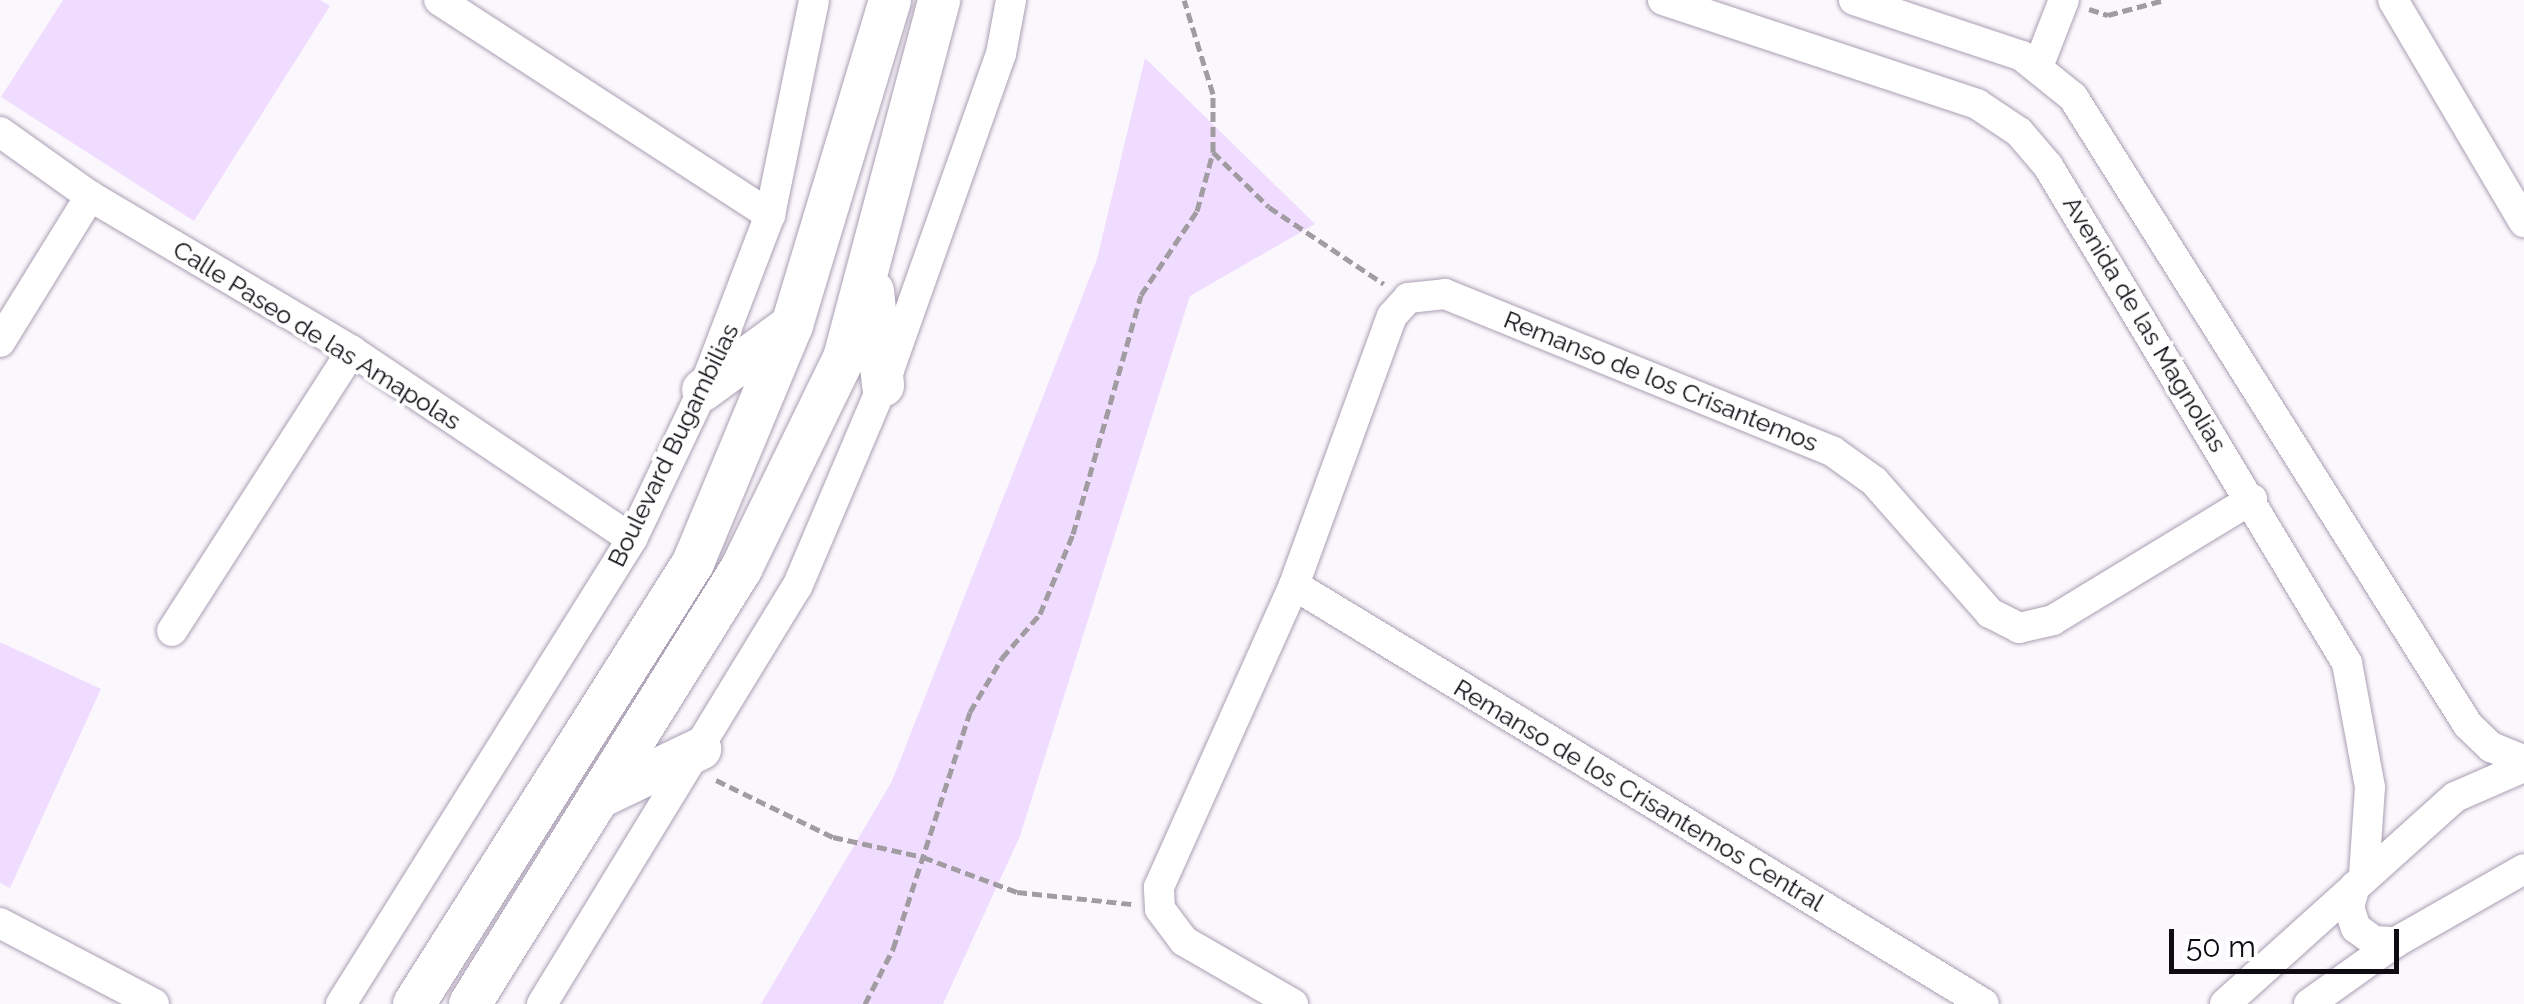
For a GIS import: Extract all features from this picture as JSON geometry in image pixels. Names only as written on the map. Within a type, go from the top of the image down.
[{"type":"street","points":[[439,0],[770,215]]},
{"type":"street","name":"Boulevard Bugambilias","points":[[342,1004],[632,539],[704,390],[770,215],[814,0]]},
{"type":"street","points":[[414,1004],[693,562],[792,325],[890,0]]},
{"type":"street","points":[[470,1004],[741,569],[844,358],[939,0]]},
{"type":"street","points":[[542,1004],[797,587],[882,384],[1001,54],[1010,0]]},
{"type":"street","name":"Avenida de las Magnolias","points":[[1663,0],[1724,12],[1977,104],[2019,132],[2048,166],[2347,664],[2367,756],[2360,881],[2349,906],[2356,928],[2374,941],[2396,942]]},
{"type":"street","points":[[1854,0],[2039,64],[2074,97],[2468,726],[2491,747],[2524,764]]},
{"type":"street","points":[[2393,0],[2524,222]]},
{"type":"street","points":[[2039,64],[2064,1]]},
{"type":"street","name":"Calle Paseo de las Amapolas","points":[[0,132],[90,196],[352,351],[632,539]]},
{"type":"street","points":[[0,342],[90,196]]},
{"type":"street","points":[[870,262],[882,384]]},
{"type":"street","name":"Remanso de los Crisantemos","points":[[1408,298],[1445,294],[1832,451],[1874,481],[1990,613],[2020,628],[2052,620],[2252,500]]},
{"type":"street","points":[[1293,1004],[1184,941],[1160,909],[1164,868],[1294,585],[1392,316],[1408,298]]},
{"type":"street","points":[[704,390],[792,325]]},
{"type":"street","points":[[172,631],[352,351]]},
{"type":"street","name":"Remanso de los Crisantemos Central","points":[[1294,585],[1984,1004]]},
{"type":"street","points":[[602,796],[695,758]]},
{"type":"street","points":[[2225,1004],[2454,797],[2524,764]]},
{"type":"street","points":[[2309,1004],[2396,942],[2524,869]]},
{"type":"street","points":[[0,923],[154,1004]]},
{"type":"path","points":[[865,1004],[893,950],[970,712],[1002,658],[1040,614],[1073,534],[1142,295],[1197,211],[1213,152],[1213,94],[1184,0]]},
{"type":"path","points":[[2064,1],[2108,14],[2164,0]]},
{"type":"path","points":[[1213,152],[1268,207],[1408,298]]},
{"type":"path","points":[[695,758],[833,837],[923,858],[1016,892],[1160,909]]},
{"type":"shaded area","points":[[63,0],[320,0],[330,6],[194,221],[1,97]]},
{"type":"shaded area","points":[[1145,58],[1315,224],[1190,296],[1020,836],[943,1004],[761,1004],[892,781],[1097,259]]},
{"type":"shaded area","points":[[0,642],[101,689],[10,888],[0,883]]}]
